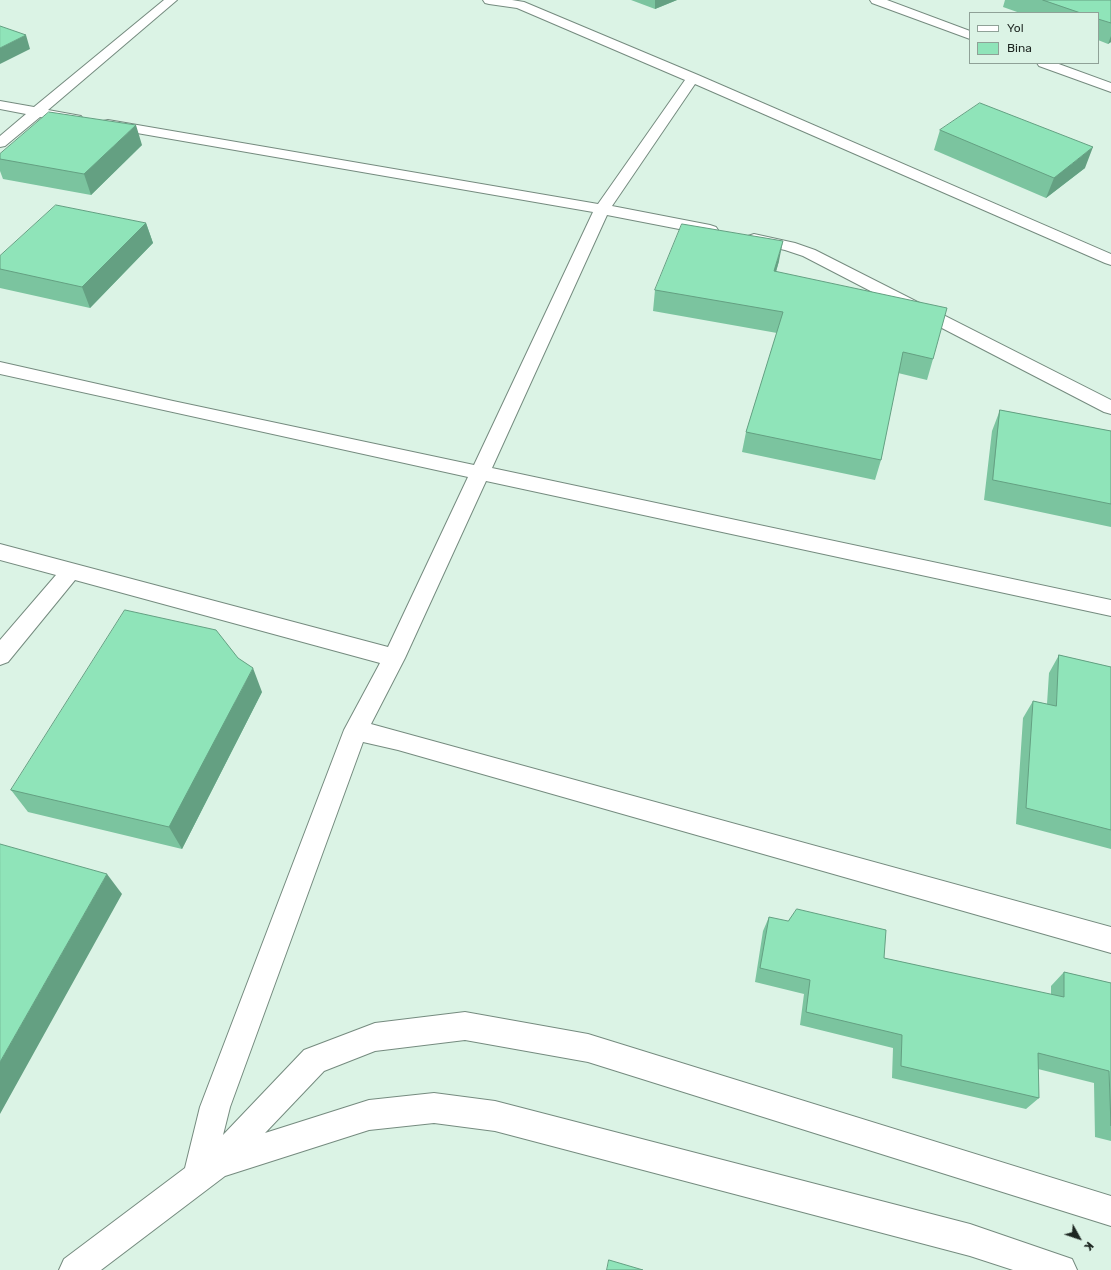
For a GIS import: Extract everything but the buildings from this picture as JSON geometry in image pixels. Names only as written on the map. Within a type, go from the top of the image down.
[{"type":"street","points":[[0,143],[171,0]]},
{"type":"street","points":[[489,0],[525,2],[693,78],[1111,260]]},
{"type":"street","points":[[876,0],[969,35]]},
{"type":"street","points":[[1047,64],[1111,88]]},
{"type":"street","points":[[208,1170],[215,1107],[356,730],[394,658],[602,209],[693,78]]},
{"type":"street","points":[[0,105],[602,209],[726,234]]},
{"type":"street","points":[[742,237],[789,246],[808,253],[1111,408]]},
{"type":"street","points":[[0,368],[173,407],[1111,608]]},
{"type":"street","points":[[0,552],[394,658]]},
{"type":"street","points":[[0,656],[71,572]]},
{"type":"street","points":[[356,730],[406,742],[1111,940]]},
{"type":"street","points":[[75,1270],[208,1170],[314,1060],[375,1037],[465,1026],[588,1048],[1111,1211]]},
{"type":"street","points":[[208,1170],[369,1115],[434,1108],[495,1116],[603,1143],[970,1240],[1061,1270]]}]
